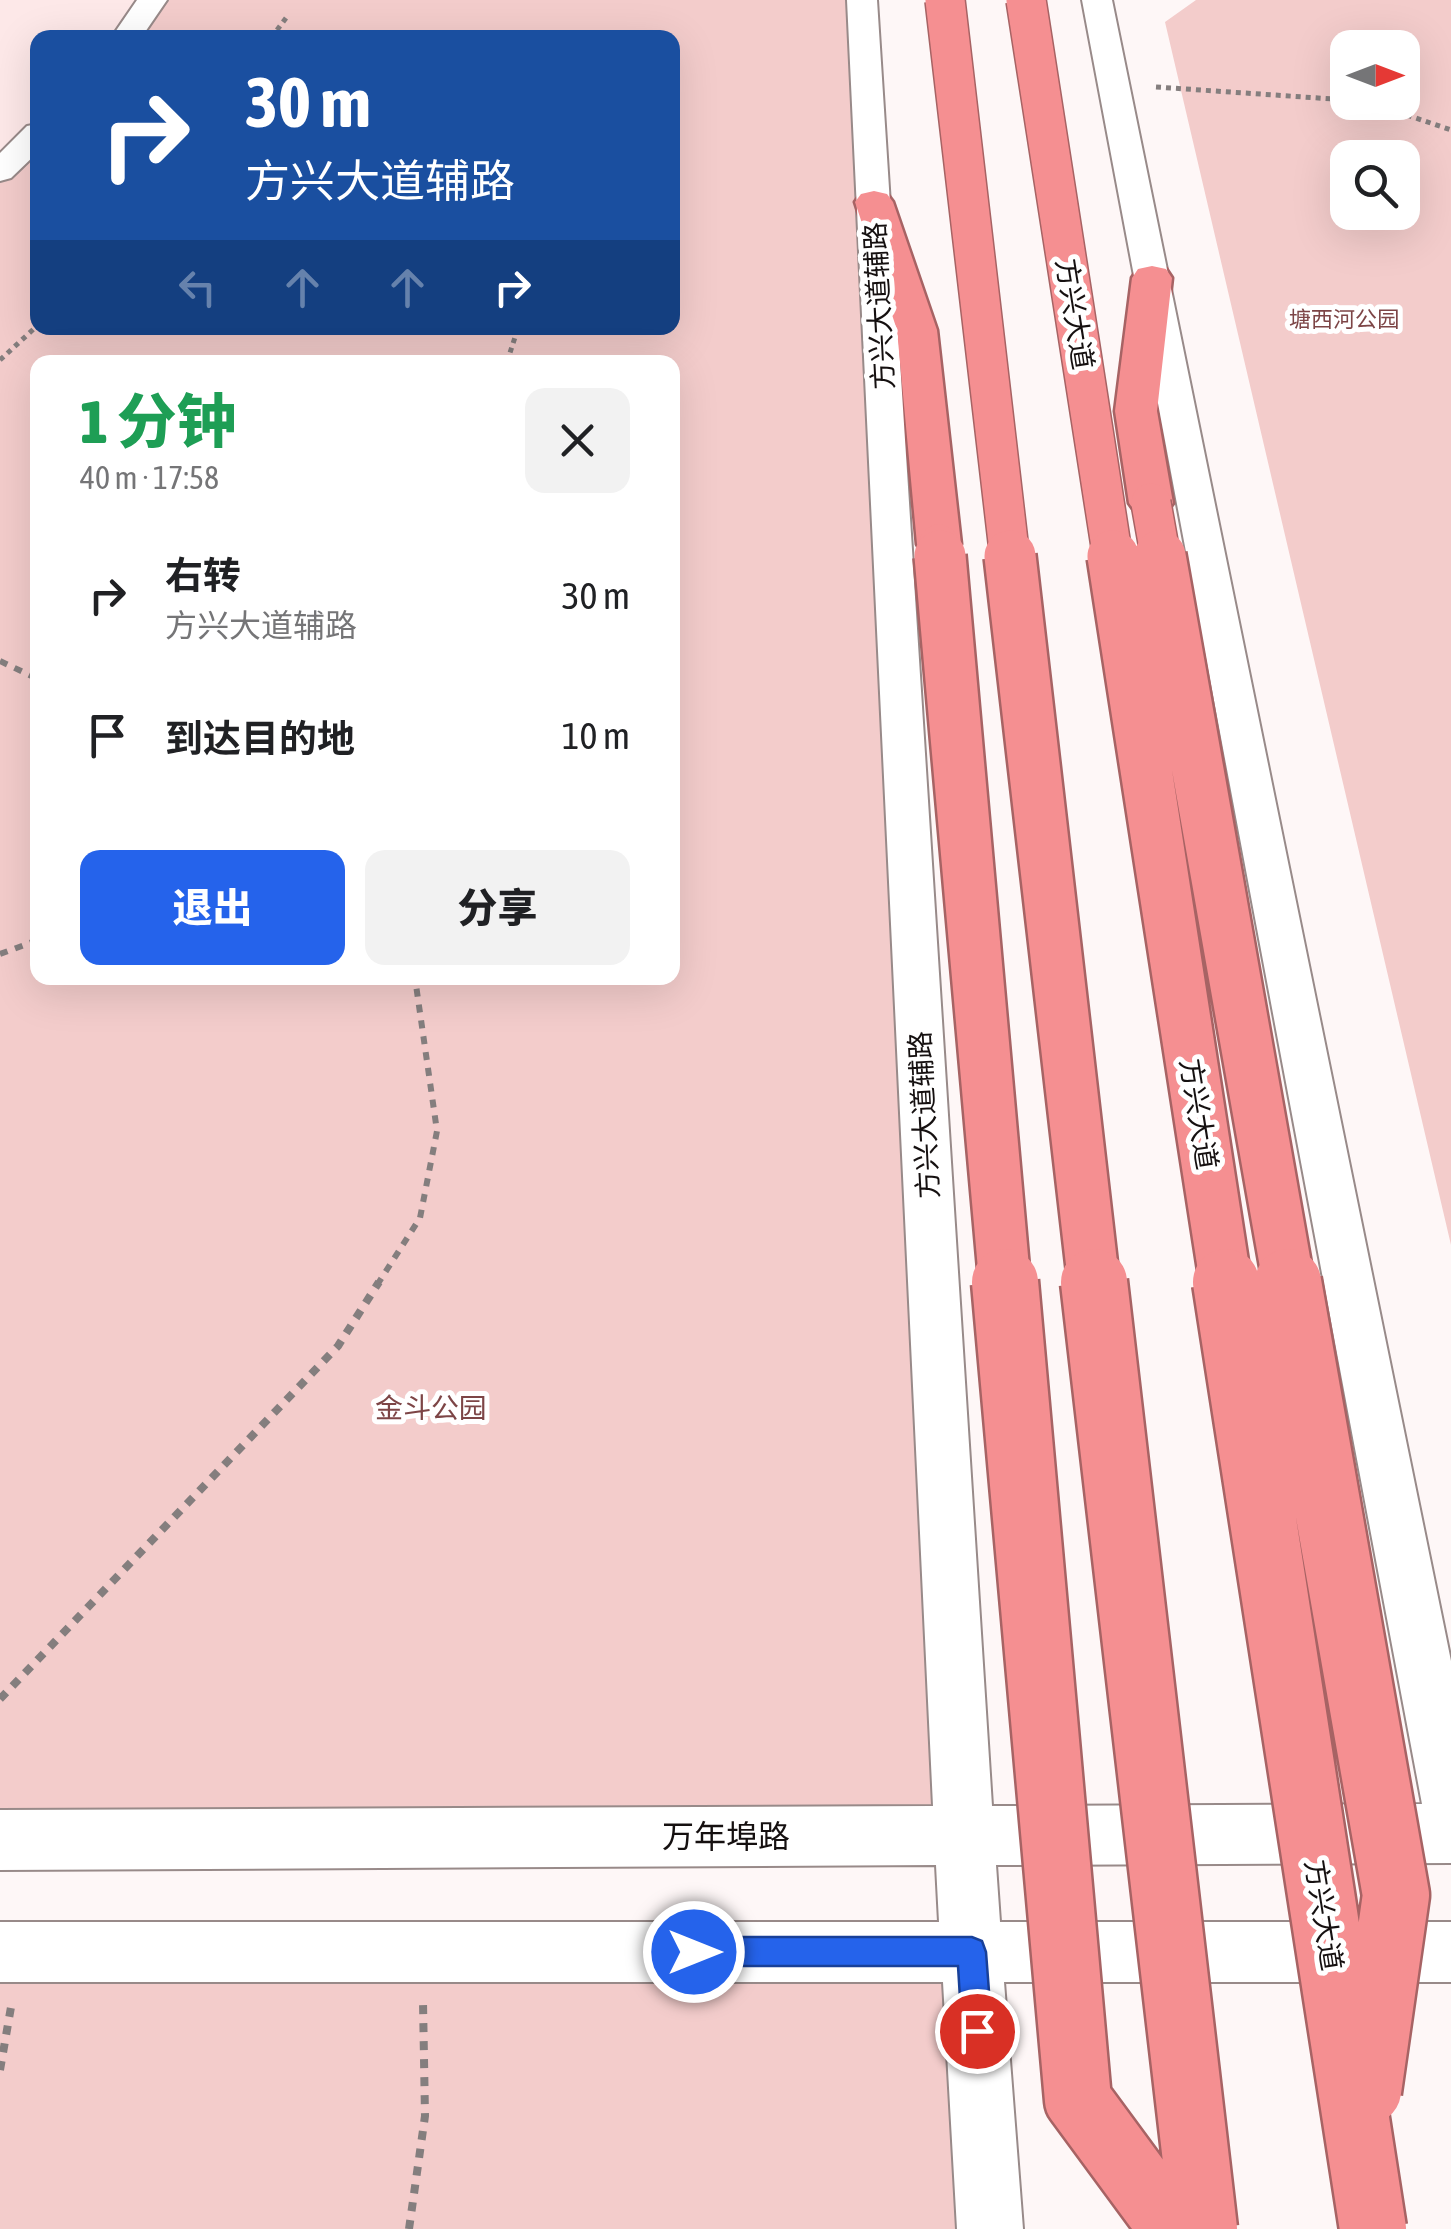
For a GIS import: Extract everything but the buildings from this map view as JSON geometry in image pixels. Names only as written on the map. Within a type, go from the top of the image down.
[{"type":"highway","points":[[945,0],[1204,2229]]},
{"type":"highway","name":"方兴大道","points":[[1026,0],[1373,2229]]},
{"type":"highway","points":[[874,202],[917,330],[1078,2100],[1172,2229]]},
{"type":"highway","points":[[1152,278],[1136,411],[1396,1895],[1360,2148]]},
{"type":"street","points":[[131,30],[152,0]]},
{"type":"street","name":"方兴大道辅路","points":[[862,0],[964,1835],[990,2229]]},
{"type":"street","points":[[1098,0],[1451,1804]]},
{"type":"street","points":[[0,171],[30,140]]},
{"type":"street","name":"万年埠路","points":[[0,1840],[1451,1832]]},
{"type":"street","points":[[0,1952],[1451,1952]]},
{"type":"path","points":[[277,30],[286,18]]},
{"type":"path","points":[[1114,85],[1330,98]]},
{"type":"path","points":[[1420,119],[1451,130]]},
{"type":"path","points":[[0,360],[30,332]]},
{"type":"path","points":[[0,661],[30,675]]},
{"type":"path","points":[[0,954],[30,943]]},
{"type":"path","points":[[0,1699],[338,1346],[420,1218],[437,1131],[416,985]]},
{"type":"path","points":[[408,2229],[420,2173],[430,2054],[417,1952]]},
{"type":"shaded area","points":[[0,0],[152,0],[131,30],[30,30],[30,140],[0,171]]},
{"type":"green space","name":"金斗公园","points":[[152,0],[862,0],[964,1835],[0,1840],[0,171],[30,140],[30,335],[680,335],[680,30],[131,30]]},
{"type":"green space","name":"塘西河公园","points":[[1196,0],[1451,0],[1451,1245],[1165,22]]},
{"type":"green space","points":[[0,1952],[972,1952],[990,2229],[0,2229]]},
{"type":"route","points":[[694,1952],[972,1952],[977,2031]]}]
